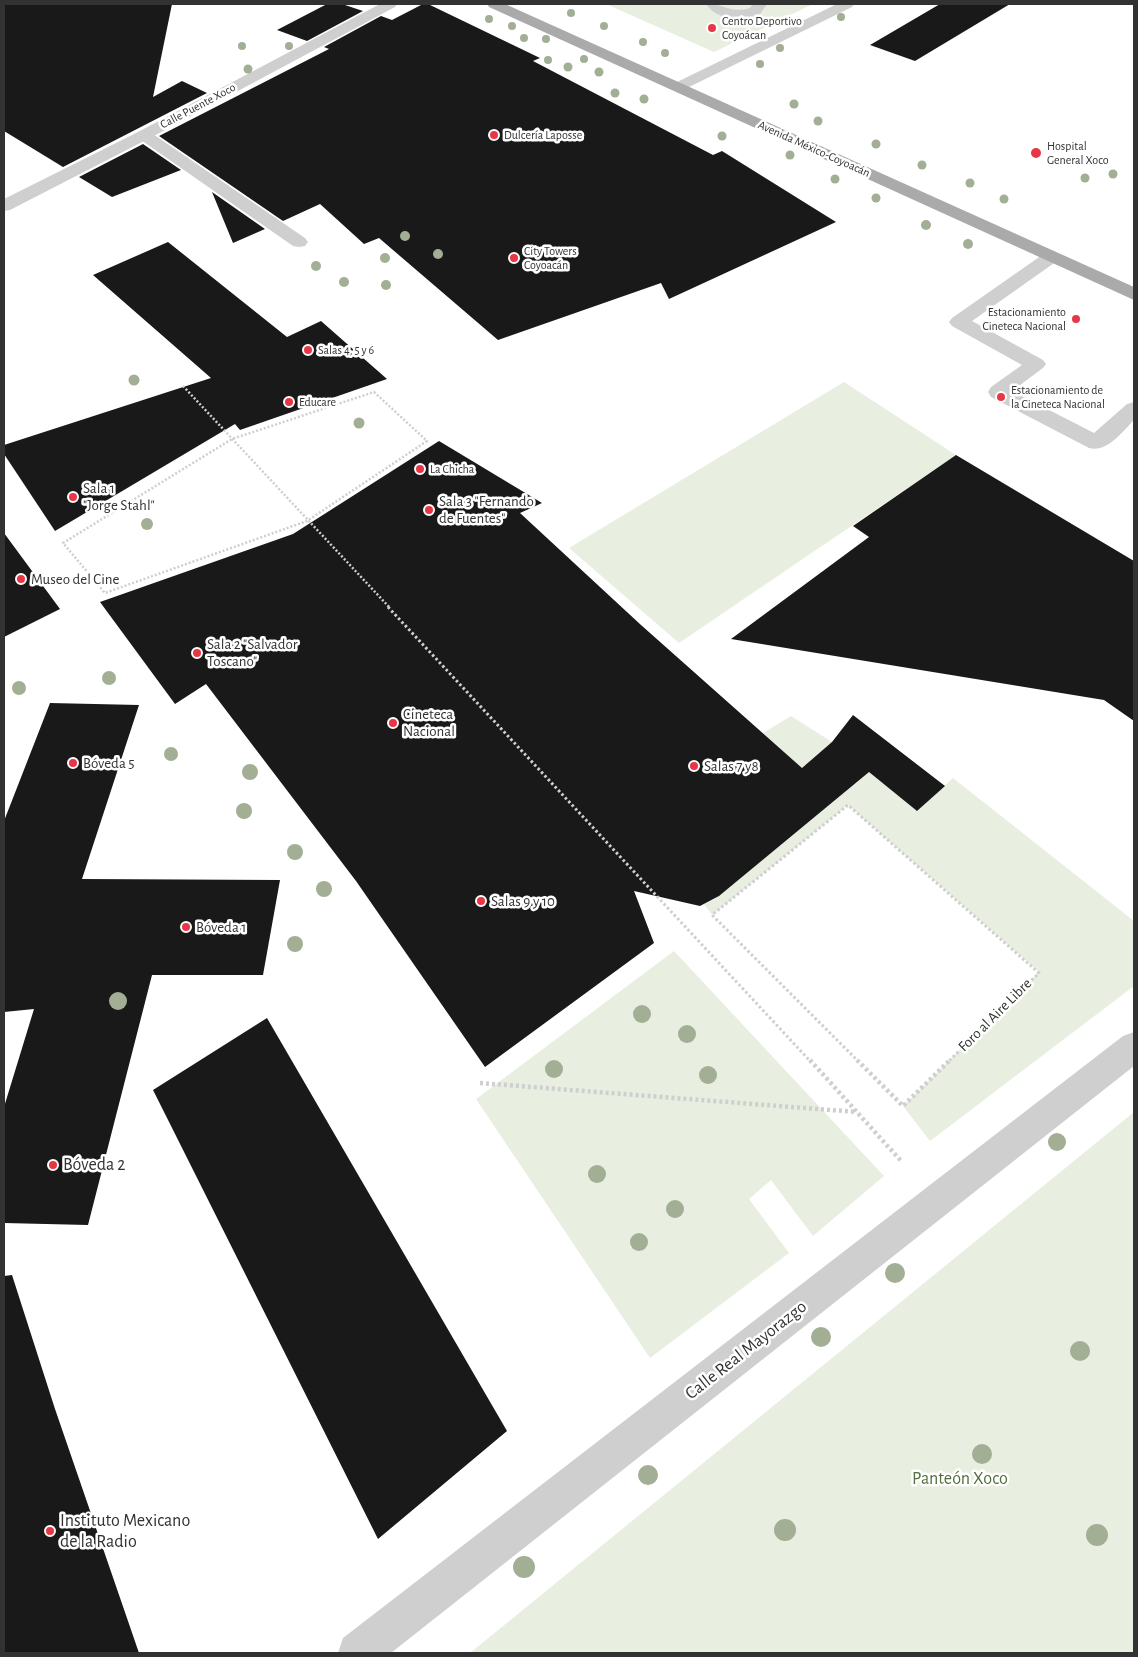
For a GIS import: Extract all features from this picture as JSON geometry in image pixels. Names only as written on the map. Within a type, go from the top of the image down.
[{"type":"main road","name":"Avenida México-Coyoacán","points":[[494,4],[1134,294]]},
{"type":"street","name":"Calle Puente Xoco","points":[[4,206],[144,135],[390,4]]},
{"type":"street","points":[[713,4],[720,11],[737,14],[755,11],[760,4]]},
{"type":"street","points":[[678,87],[847,4]]},
{"type":"street","points":[[144,135],[299,242]]},
{"type":"street","points":[[1051,257],[959,322],[1036,364],[998,392],[1096,443],[1134,409]]},
{"type":"street","name":"Calle Real Mayorazgo","points":[[358,1653],[1134,1047]]},
{"type":"path","points":[[183,386],[858,1112],[902,1162]]},
{"type":"path","points":[[374,392],[427,442],[307,521],[105,593],[63,543],[232,439],[374,392]]},
{"type":"path","name":"Foro al Aire Libre","points":[[848,805],[1039,973],[903,1106],[712,915],[848,805]]},
{"type":"path","points":[[480,1083],[858,1112]]},
{"type":"green space","name":"Centro Deportivo Coyoácan","points":[[606,4],[813,4],[714,52]]},
{"type":"green space","points":[[844,382],[956,455],[679,643],[569,548]]},
{"type":"green space","points":[[791,716],[832,742],[917,811],[953,778],[1134,921],[1134,986],[930,1141],[903,1106],[1039,972],[848,805],[712,915],[704,904],[715,899],[836,799],[763,733]]},
{"type":"green space","points":[[674,951],[884,1176],[813,1236],[771,1180],[749,1199],[789,1253],[650,1358],[476,1099]]},
{"type":"green space","name":"Panteón Xoco","points":[[1134,1112],[1134,1653],[470,1653]]},
{"type":"building","points":[[4,4],[172,4],[153,97],[182,81],[207,93],[63,167],[4,131]]},
{"type":"building","points":[[327,4],[342,4],[363,11],[307,41],[277,30]]},
{"type":"building","points":[[423,4],[428,4],[540,58],[533,61],[713,155],[722,151],[836,222],[669,299],[661,283],[498,340],[379,238],[364,244],[320,204],[283,221],[159,136],[329,49],[324,47],[381,16],[392,20]]},
{"type":"building","points":[[940,4],[1010,4],[915,61],[870,45]]},
{"type":"building","points":[[143,144],[181,170],[112,197],[79,177]]},
{"type":"building","points":[[212,192],[265,229],[233,243]]},
{"type":"building","points":[[168,242],[287,337],[321,321],[387,379],[240,430],[235,424],[55,531],[4,454],[4,445],[211,378],[93,275]]},
{"type":"building","points":[[439,441],[542,503],[520,513],[641,625],[802,768],[832,742],[853,715],[945,786],[917,811],[869,772],[719,896],[700,906],[634,891],[654,943],[485,1067],[356,881],[206,684],[175,704],[100,602],[293,534]]},
{"type":"building","points":[[956,455],[1134,561],[1134,721],[1104,700],[731,639],[869,537],[853,526]]},
{"type":"building","name":"Museo del Cine","points":[[4,533],[60,609],[4,637]]},
{"type":"building","points":[[50,703],[139,705],[82,879],[280,880],[263,975],[152,975],[88,1225],[4,1223],[4,1107],[34,1009],[4,1012],[4,821]]},
{"type":"building","points":[[267,1018],[507,1431],[378,1539],[153,1090]]},
{"type":"building","name":"Instituto Mexicano de la Radio","points":[[12,1275],[55,1409],[139,1653],[4,1653],[4,1276]]},
{"type":"place","name":"Centro Deportivo Coyoácan","points":[[712,28]]},
{"type":"place","name":"Dulcería Laposse","points":[[494,135]]},
{"type":"place","name":"Hospital General Xoco","points":[[1036,153]]},
{"type":"place","name":"City Towers Coyoacán","points":[[514,258]]},
{"type":"place","name":"Estacionamiento Cineteca Nacional","points":[[1076,319]]},
{"type":"place","name":"Salas 4, 5 y 6","points":[[308,350]]},
{"type":"place","name":"Estacionamiento de la Cineteca Nacional","points":[[1001,397]]},
{"type":"place","name":"Educare","points":[[289,402]]},
{"type":"place","name":"La Chicha","points":[[420,469]]},
{"type":"place","name":"Sala 1 \"Jorge Stahl\"","points":[[73,497]]},
{"type":"place","name":"Sala 3 \"Fernando de Fuentes\"","points":[[429,510]]},
{"type":"place","name":"Museo del Cine","points":[[21,579]]},
{"type":"place","name":"Sala 2 \"Salvador Toscano\"","points":[[197,653]]},
{"type":"place","name":"Cineteca Nacional","points":[[393,723]]},
{"type":"place","name":"Bóveda 5","points":[[73,763]]},
{"type":"place","name":"Salas 7 y8","points":[[694,766]]},
{"type":"place","name":"Salas 9 y 10","points":[[481,901]]},
{"type":"place","name":"Bóveda 1","points":[[186,927]]},
{"type":"place","name":"Bóveda 2","points":[[53,1165]]},
{"type":"place","name":"Instituto Mexicano de la Radio","points":[[50,1531]]}]
